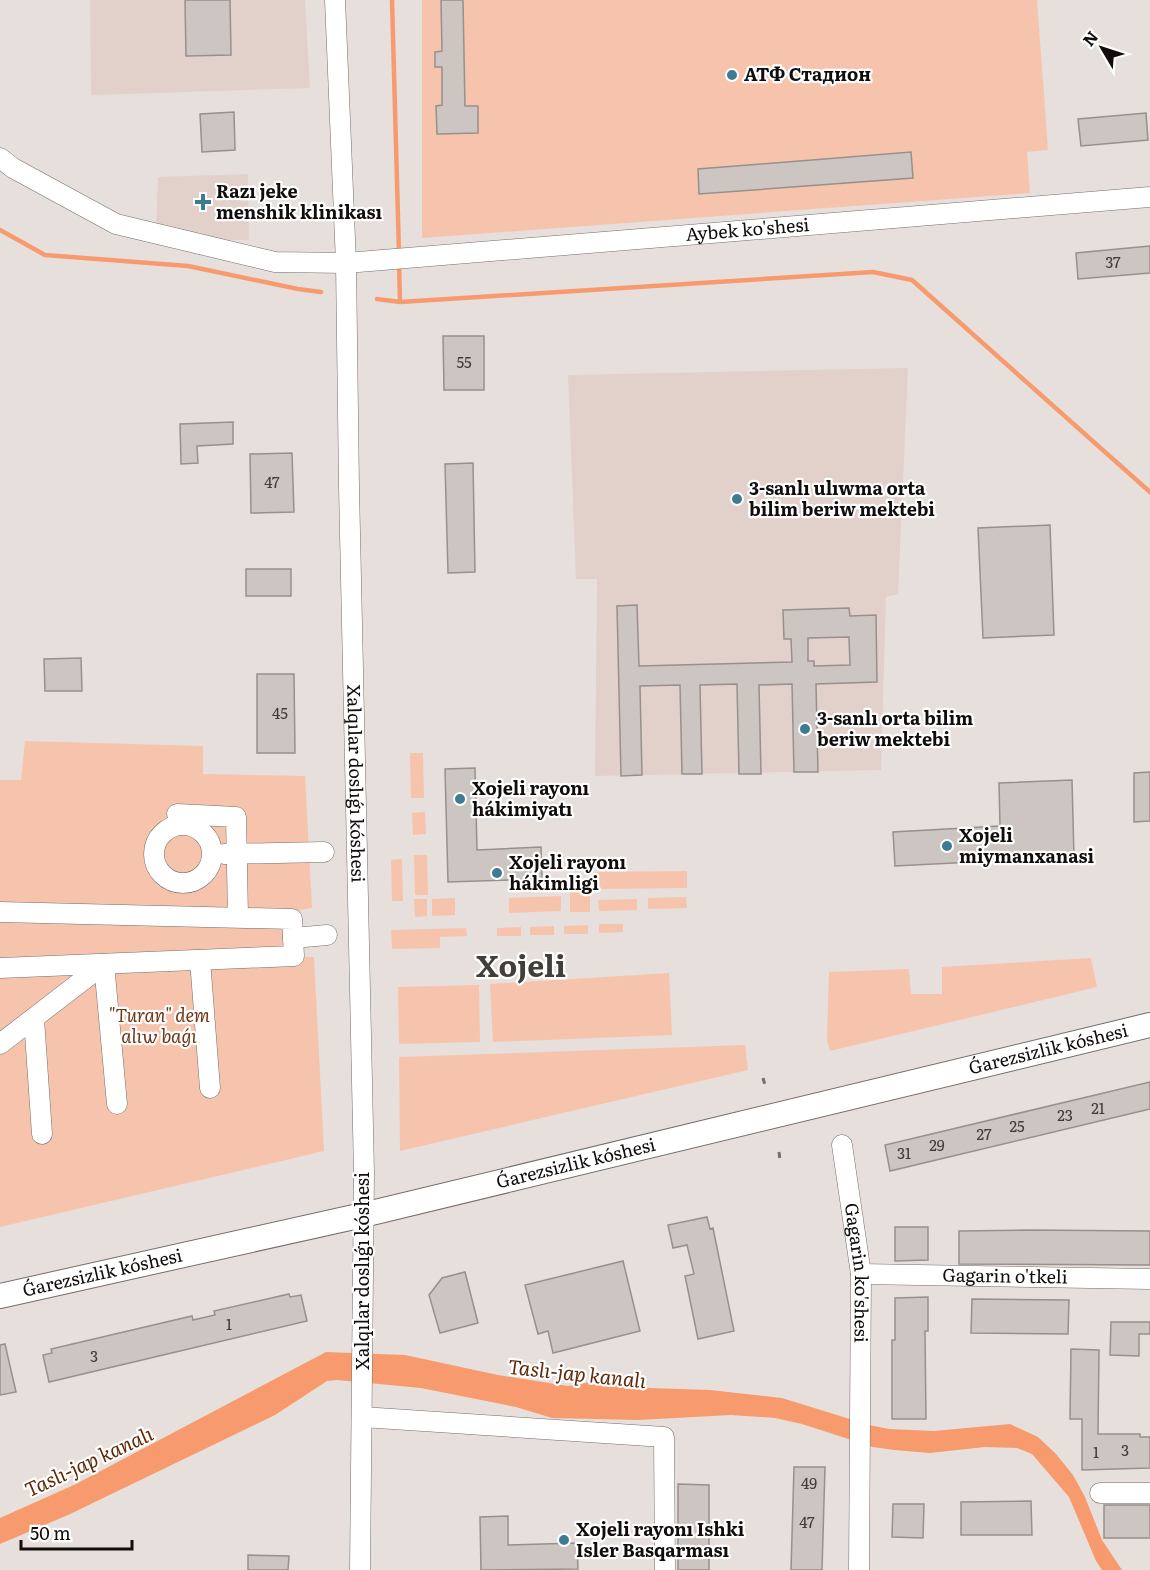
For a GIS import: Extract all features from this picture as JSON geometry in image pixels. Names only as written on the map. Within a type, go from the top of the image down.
[{"type":"main road","name":"Ǵarezsizlik kóshesi","points":[[0,1296],[363,1215],[1150,1025]]},
{"type":"street","name":"Xalqılar doslıǵı kóshesi","points":[[335,0],[346,263],[349,510],[364,1173],[360,1570]]},
{"type":"street","name":"Aybek ko'shesi","points":[[0,158],[13,168],[116,224],[275,262],[346,263],[1150,197]]},
{"type":"street","points":[[178,818],[236,817],[238,917]]},
{"type":"street","points":[[178,818],[201,830],[211,845],[212,854],[206,872],[191,882],[172,881],[164,876],[157,868],[154,858],[154,848],[158,839],[164,831],[173,826],[178,818]]},
{"type":"street","points":[[212,854],[324,852]]},
{"type":"street","points":[[0,912],[292,919],[294,956],[0,968]]},
{"type":"street","points":[[293,938],[327,935]]},
{"type":"street","points":[[200,960],[210,1088]]},
{"type":"street","points":[[0,1044],[104,964]]},
{"type":"street","points":[[104,964],[117,1104]]},
{"type":"street","points":[[34,1019],[42,1134]]},
{"type":"street","name":"Gagarin ko'shesi","points":[[842,1145],[861,1274],[859,1570]]},
{"type":"street","name":"Gagarin o'tkeli","points":[[861,1274],[1150,1278]]},
{"type":"street","points":[[362,1417],[664,1437],[664,1570]]},
{"type":"street","points":[[1100,1492],[1150,1493]]},
{"type":"path","points":[[763,1078],[765,1085]]},
{"type":"path","points":[[779,1152],[780,1160]]},
{"type":"shaded area","points":[[90,0],[305,0],[310,88],[91,95]]},
{"type":"shaded area","name":"Razı jeke menshik klinikası","points":[[248,174],[249,240],[224,240],[156,227],[158,177]]},
{"type":"shaded area","name":"3-sanlı ulıwma orta bilim beriw mektebi","points":[[908,368],[898,594],[886,597],[881,770],[595,776],[597,579],[576,579],[568,375]]},
{"type":"shaded area","points":[[326,1352],[405,1355],[498,1375],[568,1386],[608,1379],[650,1388],[710,1390],[782,1398],[889,1429],[934,1431],[1010,1424],[1038,1437],[1073,1475],[1085,1497],[1102,1540],[1122,1570],[1102,1570],[1069,1497],[1032,1454],[1017,1448],[985,1447],[930,1453],[894,1450],[873,1447],[802,1424],[775,1418],[731,1415],[638,1420],[552,1418],[516,1407],[421,1388],[337,1380],[327,1381],[275,1415],[68,1515],[0,1544],[0,1518],[76,1484]]},
{"type":"green space","name":"АТФ Стадион","points":[[422,0],[1037,0],[1048,150],[1027,152],[1030,193],[422,238]]},
{"type":"green space","name":"\"Turan\" dem alıw baǵı","points":[[25,741],[203,746],[203,774],[305,776],[312,908],[300,910],[304,957],[314,957],[324,1151],[0,1227],[0,780],[21,780]]},
{"type":"green space","points":[[410,753],[423,753],[424,798],[411,798]]},
{"type":"green space","points":[[425,812],[426,834],[413,835],[412,813]]},
{"type":"green space","points":[[414,855],[427,855],[428,895],[415,895]]},
{"type":"green space","points":[[402,859],[403,901],[392,901],[391,860]]},
{"type":"green space","points":[[687,871],[687,888],[597,889],[597,872]]},
{"type":"green space","points":[[570,892],[590,892],[590,912],[570,912]]},
{"type":"green space","points":[[561,896],[561,911],[509,913],[509,898]]},
{"type":"green space","points":[[686,897],[687,908],[648,909],[648,898]]},
{"type":"green space","points":[[455,898],[455,915],[432,916],[432,899]]},
{"type":"green space","points":[[414,899],[427,899],[427,916],[415,917]]},
{"type":"green space","points":[[637,899],[637,910],[599,911],[598,900]]},
{"type":"green space","points":[[599,924],[623,924],[623,932],[599,933]]},
{"type":"green space","points":[[588,925],[588,934],[564,934],[564,926]]},
{"type":"green space","points":[[554,926],[554,935],[530,935],[530,927]]},
{"type":"green space","points":[[521,927],[521,936],[497,936],[497,928]]},
{"type":"green space","points":[[466,928],[467,936],[440,937],[440,948],[392,949],[391,930]]},
{"type":"green space","points":[[1091,958],[1097,987],[830,1051],[827,1040],[829,972],[909,969],[911,994],[942,994],[942,967]]},
{"type":"green space","points":[[669,973],[672,1035],[493,1042],[490,984]]},
{"type":"green space","points":[[479,985],[480,1042],[399,1044],[398,987]]},
{"type":"green space","points":[[745,1045],[748,1070],[400,1151],[399,1057]]},
{"type":"building","points":[[185,0],[230,0],[231,55],[186,56]]},
{"type":"building","points":[[441,0],[463,0],[465,106],[478,106],[478,133],[437,134],[436,106],[442,105],[442,67],[435,67],[435,52],[442,51]]},
{"type":"building","points":[[234,112],[235,150],[202,152],[200,114]]},
{"type":"building","points":[[1146,113],[1148,140],[1081,146],[1078,119]]},
{"type":"building","points":[[911,152],[913,178],[699,194],[698,169]]},
{"type":"building","points":[[1150,246],[1150,273],[1078,279],[1076,253]]},
{"type":"building","points":[[443,336],[484,336],[484,390],[444,390]]},
{"type":"building","points":[[233,422],[233,444],[197,446],[198,463],[181,464],[180,424]]},
{"type":"building","points":[[292,453],[294,512],[251,513],[250,454]]},
{"type":"building","points":[[473,463],[475,572],[448,573],[445,464]]},
{"type":"building","points":[[1050,525],[1054,635],[983,638],[978,528]]},
{"type":"building","points":[[246,569],[291,569],[291,596],[246,596]]},
{"type":"building","name":"3-sanlı orta bilim beriw mektebi","points":[[637,605],[639,666],[792,662],[791,639],[784,639],[783,610],[849,608],[850,616],[876,615],[877,682],[816,684],[818,772],[794,772],[792,684],[759,685],[761,774],[739,774],[737,684],[700,685],[702,774],[682,774],[680,685],[640,686],[642,775],[621,776],[617,606]],"holes":[[[849,637],[850,665],[814,666],[814,661],[808,661],[808,638]]]},
{"type":"building","points":[[81,658],[82,691],[45,691],[44,659]]},
{"type":"building","points":[[257,674],[294,674],[295,753],[257,753]]},
{"type":"building","name":"Xojeli rayonı hákimiyatı","points":[[475,768],[477,850],[541,847],[542,879],[448,882],[445,769]]},
{"type":"building","points":[[1150,772],[1150,821],[1134,822],[1134,773]]},
{"type":"building","points":[[1072,780],[1074,857],[895,866],[893,832],[1000,826],[999,783]]},
{"type":"building","points":[[1150,1082],[1150,1109],[890,1171],[885,1145]]},
{"type":"building","points":[[707,1217],[710,1229],[713,1228],[734,1331],[698,1339],[685,1276],[694,1274],[687,1245],[673,1248],[668,1225]]},
{"type":"building","points":[[895,1227],[928,1227],[928,1260],[895,1261]]},
{"type":"building","points":[[959,1231],[1150,1231],[1150,1265],[959,1264]]},
{"type":"building","points":[[623,1261],[640,1331],[553,1353],[548,1331],[538,1334],[525,1285]]},
{"type":"building","points":[[465,1272],[478,1323],[440,1333],[429,1295],[442,1278]]},
{"type":"building","points":[[289,1294],[290,1297],[301,1295],[307,1321],[49,1382],[43,1355],[52,1353],[51,1349],[192,1316],[193,1320],[215,1315],[214,1311]]},
{"type":"building","points":[[928,1297],[928,1331],[925,1331],[926,1419],[892,1419],[892,1340],[895,1340],[895,1298]]},
{"type":"building","points":[[972,1299],[1069,1300],[1068,1334],[971,1333]]},
{"type":"building","points":[[1111,1322],[1150,1322],[1150,1334],[1139,1334],[1139,1356],[1110,1355]]},
{"type":"building","points":[[5,1344],[16,1392],[0,1395],[0,1345]]},
{"type":"building","points":[[1071,1349],[1099,1350],[1098,1434],[1140,1434],[1140,1437],[1150,1437],[1150,1468],[1082,1470],[1082,1419],[1070,1419]]},
{"type":"building","points":[[794,1467],[825,1467],[822,1570],[791,1570]]},
{"type":"building","points":[[678,1484],[709,1485],[709,1570],[678,1570]]},
{"type":"building","points":[[1031,1501],[1032,1535],[961,1535],[961,1502]]},
{"type":"building","points":[[893,1504],[924,1504],[923,1538],[892,1537]]},
{"type":"building","points":[[1104,1505],[1150,1505],[1150,1538],[1104,1538]]},
{"type":"building","points":[[508,1516],[508,1545],[577,1543],[578,1569],[481,1570],[480,1517]]},
{"type":"building","points":[[248,1555],[289,1556],[288,1570],[248,1570]]},
{"type":"waterway","points":[[392,0],[399,254]]},
{"type":"waterway","points":[[0,230],[45,255],[188,266],[321,292]]},
{"type":"waterway","points":[[399,262],[400,302]]},
{"type":"waterway","points":[[377,299],[400,302],[873,272],[912,280],[1150,492]]},
{"type":"place","name":"АТФ Стадион","points":[[732,75]]},
{"type":"place","name":"Razı jeke menshik klinikası","points":[[203,202]]},
{"type":"place","name":"3-sanlı ulıwma orta bilim beriw mektebi","points":[[737,499]]},
{"type":"place","name":"3-sanlı orta bilim beriw mektebi","points":[[805,729]]},
{"type":"place","name":"Xojeli rayonı hákimiyatı","points":[[460,799]]},
{"type":"place","name":"Xojeli miymanxanasi","points":[[947,846]]},
{"type":"place","name":"Xojeli rayonı hákimligi","points":[[497,873]]},
{"type":"place","name":"Xojeli rayonı Ishki Isler Basqarması","points":[[564,1540]]},
{"type":"district","name":"Xojeli","points":[[521,967]]},
{"type":"water label","name":"Taslı-jap kanalı","points":[[577,1374]]},
{"type":"water label","name":"Taslı-jap kanalı","points":[[89,1462]]}]
